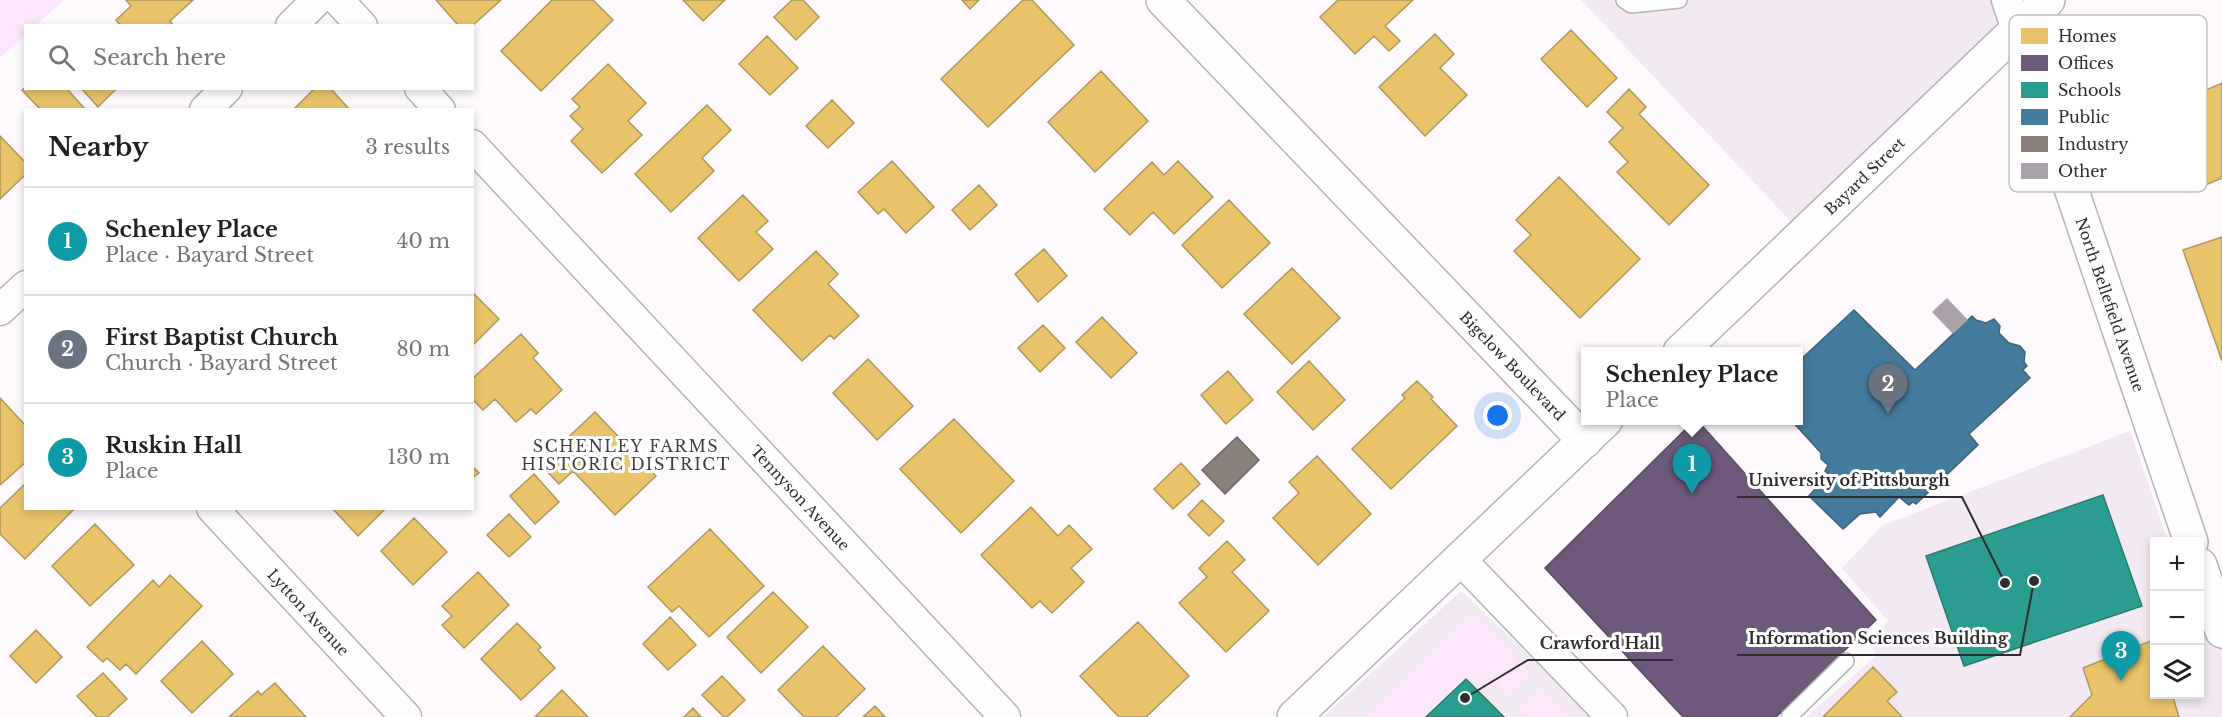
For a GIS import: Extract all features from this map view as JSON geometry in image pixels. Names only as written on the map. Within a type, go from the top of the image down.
[{"type":"main road","name":"Bigelow Boulevard","points":[[1163,0],[1581,417]]},
{"type":"main road","name":"Bayard Street","points":[[2012,15],[2048,0]]},
{"type":"main road","name":"Bayard Street","points":[[1684,347],[2009,18]]},
{"type":"main road","name":"North Bellefield Avenue","points":[[2072,192],[2190,537]]},
{"type":"main road","name":"Bigelow Boulevard","points":[[1294,717],[1595,431]]},
{"type":"main road","points":[[2204,579],[2222,631]]},
{"type":"street","points":[[293,24],[317,0]]},
{"type":"street","points":[[338,0],[360,24]]},
{"type":"street","points":[[207,108],[225,90]]},
{"type":"street","points":[[422,90],[438,108]]},
{"type":"street","name":"Tennyson Avenue","points":[[474,147],[1005,717]]},
{"type":"street","name":"Lytton Avenue","points":[[214,510],[406,717]]},
{"type":"street","points":[[1459,558],[1612,717]]},
{"type":"lane","points":[[1624,0],[1631,5],[1679,0]]},
{"type":"lane","points":[[1790,717],[1846,661]]},
{"type":"shaded area","points":[[0,0],[64,0],[37,24],[24,24],[24,36],[0,58]]},
{"type":"shaded area","points":[[1581,0],[2007,0],[2012,15],[2009,15],[2009,37],[1803,234]]},
{"type":"shaded area","points":[[2130,431],[2167,537],[2150,537],[2150,699],[2204,699],[2204,601],[2222,599],[2222,717],[1806,717],[1876,656],[1869,639],[1888,621],[1842,568],[1883,525]]},
{"type":"shaded area","points":[[1461,591],[1595,717],[1323,717]]},
{"type":"shaded area","points":[[1474,616],[1481,620],[1532,674],[1507,697],[1492,677],[1480,686],[1470,674],[1424,717],[1362,717],[1466,619]]},
{"type":"shaded area","points":[[1539,688],[1571,717],[1527,717],[1518,708]]},
{"type":"building: Homes","points":[[126,0],[193,0],[170,21],[172,24],[119,24],[116,20],[131,6]]},
{"type":"building: Homes","points":[[436,0],[501,0],[474,24],[457,24]]},
{"type":"building: Homes","points":[[552,0],[593,0],[613,20],[541,91],[501,51]]},
{"type":"building: Homes","points":[[683,0],[725,0],[703,21]]},
{"type":"building: Homes","points":[[792,0],[803,0],[819,17],[796,40],[774,17]]},
{"type":"building: Homes","points":[[962,0],[979,0],[970,9]]},
{"type":"building: Homes","points":[[1023,0],[1032,0],[1074,45],[988,127],[941,79]]},
{"type":"building: Homes","points":[[1338,0],[1413,0],[1385,26],[1400,41],[1389,51],[1374,36],[1355,54],[1320,17]]},
{"type":"building: Homes","points":[[1571,30],[1617,78],[1587,107],[1541,59]]},
{"type":"building: Homes","points":[[1435,34],[1454,54],[1440,68],[1467,95],[1425,136],[1379,87]]},
{"type":"building: Homes","points":[[767,36],[798,68],[770,95],[739,64]]},
{"type":"building: Homes","points":[[608,64],[646,103],[628,121],[642,135],[602,173],[571,141],[583,129],[570,116],[580,107],[572,99]]},
{"type":"building: Homes","points":[[1101,71],[1148,121],[1095,172],[1048,122]]},
{"type":"building: Homes","points":[[2222,83],[2222,178],[2207,184],[2207,90]]},
{"type":"building: Homes","points":[[1629,89],[1646,107],[1639,114],[1709,185],[1669,225],[1617,172],[1628,162],[1609,142],[1623,128],[1607,112]]},
{"type":"building: Homes","points":[[22,90],[68,90],[84,108],[39,108]]},
{"type":"building: Homes","points":[[83,90],[115,90],[98,107]]},
{"type":"building: Homes","points":[[313,90],[332,90],[348,108],[295,108]]},
{"type":"building: Homes","points":[[832,100],[854,123],[828,148],[806,126]]},
{"type":"building: Homes","points":[[707,105],[731,130],[702,158],[714,171],[671,212],[635,174]]},
{"type":"building: Homes","points":[[0,136],[24,161],[24,176],[0,199]]},
{"type":"building: Homes","points":[[892,161],[934,207],[906,233],[884,209],[878,214],[858,192]]},
{"type":"building: Homes","points":[[1178,161],[1213,197],[1174,234],[1153,212],[1130,235],[1104,209],[1152,162],[1164,175]]},
{"type":"building: Homes","points":[[1559,177],[1640,259],[1580,318],[1514,251],[1531,235],[1516,220]]},
{"type":"building: Homes","points":[[979,185],[997,205],[970,230],[952,210]]},
{"type":"building: Homes","points":[[743,195],[768,221],[756,232],[773,249],[739,281],[698,238]]},
{"type":"building: Homes","points":[[1229,200],[1270,243],[1222,288],[1182,245]]},
{"type":"building: Homes","points":[[2222,237],[2222,361],[2183,250]]},
{"type":"building: Homes","points":[[1044,249],[1067,276],[1038,302],[1015,274]]},
{"type":"building: Homes","points":[[816,251],[838,274],[828,284],[859,316],[834,339],[830,335],[802,361],[753,310]]},
{"type":"building: Homes","points":[[1292,268],[1340,318],[1292,364],[1244,314]]},
{"type":"building: Homes","points":[[474,294],[499,319],[474,344]]},
{"type":"building: Homes","points":[[1102,317],[1137,353],[1111,378],[1076,342]]},
{"type":"building: Homes","points":[[1043,325],[1065,348],[1040,372],[1018,348]]},
{"type":"building: Homes","points":[[521,334],[538,353],[533,358],[562,390],[536,414],[531,409],[516,422],[495,399],[483,410],[474,401],[474,377]]},
{"type":"building: Homes","points":[[868,359],[913,406],[877,440],[833,393]]},
{"type":"building: Homes","points":[[1309,361],[1345,400],[1313,430],[1277,392]]},
{"type":"building: Homes","points":[[1228,371],[1253,400],[1226,424],[1201,395]]},
{"type":"building: Homes","points":[[1417,381],[1457,426],[1391,489],[1352,449],[1405,398],[1402,395]]},
{"type":"building: Homes","points":[[0,398],[24,424],[24,464],[0,485]]},
{"type":"building: Homes","points":[[595,412],[656,476],[615,515],[573,471],[559,484],[540,464]]},
{"type":"building: Homes","points":[[954,419],[1014,481],[961,533],[900,469]]},
{"type":"building: Homes","points":[[1317,456],[1371,514],[1318,565],[1273,518],[1299,493],[1289,482]]},
{"type":"building: Homes","points":[[1181,463],[1200,484],[1173,509],[1154,489]]},
{"type":"building: Homes","points":[[534,474],[559,502],[535,524],[510,496]]},
{"type":"building: Homes","points":[[24,485],[24,510],[73,510],[25,559],[0,534],[0,508]]},
{"type":"building: Homes","points":[[1202,500],[1224,521],[1209,536],[1188,515]]},
{"type":"building: Homes","points":[[1031,507],[1058,536],[1069,525],[1092,549],[1071,568],[1084,582],[1052,613],[1040,601],[1032,608],[981,555]]},
{"type":"building: Homes","points":[[334,510],[384,510],[358,536]]},
{"type":"building: Homes","points":[[509,514],[531,537],[509,557],[487,535]]},
{"type":"building: Homes","points":[[414,518],[447,552],[413,585],[381,551]]},
{"type":"building: Homes","points":[[95,524],[134,565],[90,606],[52,566]]},
{"type":"building: Homes","points":[[710,529],[764,586],[709,637],[679,606],[672,612],[648,587]]},
{"type":"building: Homes","points":[[1227,541],[1245,560],[1232,572],[1269,611],[1226,652],[1179,603],[1207,577],[1199,568]]},
{"type":"building: Homes","points":[[478,572],[509,605],[464,648],[442,625],[452,616],[442,606]]},
{"type":"building: Homes","points":[[170,575],[202,606],[136,674],[126,664],[120,670],[107,658],[103,662],[87,647],[153,580],[159,587]]},
{"type":"building: Homes","points":[[773,592],[808,627],[761,673],[727,637]]},
{"type":"building: Homes","points":[[670,617],[696,645],[668,670],[643,644]]},
{"type":"building: Homes","points":[[1138,622],[1189,676],[1146,717],[1119,717],[1080,676]]},
{"type":"building: Homes","points":[[517,623],[541,647],[538,650],[555,668],[521,700],[481,659]]},
{"type":"building: Homes","points":[[36,630],[62,657],[36,683],[10,656]]},
{"type":"building: Homes","points":[[202,641],[233,674],[192,713],[161,681]]},
{"type":"building: Homes","points":[[2150,641],[2150,699],[2174,699],[2179,717],[2070,717],[2092,695],[2083,668]]},
{"type":"building: Homes","points":[[823,646],[865,689],[836,717],[804,717],[778,690]]},
{"type":"building: Homes","points":[[1873,667],[1897,692],[1887,701],[1902,717],[1823,717]]},
{"type":"building: Homes","points":[[103,673],[127,699],[107,717],[97,717],[77,696]]},
{"type":"building: Homes","points":[[722,676],[745,700],[727,717],[724,717],[702,695]]},
{"type":"building: Homes","points":[[275,683],[306,717],[229,717],[258,691],[261,695]]},
{"type":"building: Homes","points":[[562,690],[588,717],[535,717]]},
{"type":"building: Homes","points":[[875,706],[885,717],[863,717]]},
{"type":"building: Homes","points":[[693,708],[701,717],[684,717]]},
{"type":"building: Offices","points":[[1690,425],[1701,425],[1876,620],[1776,717],[1683,717],[1545,568]]},
{"type":"building: Schools","points":[[2103,495],[2142,606],[1964,666],[1926,556]]},
{"type":"building: Schools","points":[[1466,679],[1504,717],[1426,717]]},
{"type":"building: Public","points":[[1854,310],[1915,370],[1972,316],[1986,323],[1994,319],[2000,326],[1999,333],[2009,343],[2020,346],[2025,352],[2024,362],[2027,366],[2023,370],[2030,378],[1969,434],[1978,445],[1916,504],[1913,502],[1909,505],[1899,497],[1880,517],[1876,512],[1860,514],[1843,529],[1809,496],[1828,474],[1825,471],[1828,465],[1821,459],[1821,453],[1796,425],[1803,425],[1803,357]]},
{"type":"building: Industry","points":[[1237,437],[1259,460],[1225,494],[1202,470]]},
{"type":"building: Other","points":[[1947,298],[1968,320],[1953,334],[1932,312]]},
{"type":"place","name":"First Baptist Church","points":[[1888,414]]},
{"type":"place","name":"Schenley Place","points":[[1692,494]]},
{"type":"place","name":"Information Sciences Building","points":[[2034,581]]},
{"type":"place","name":"University of Pittsburgh","points":[[2005,583]]},
{"type":"place","name":"Ruskin Hall","points":[[2121,681]]},
{"type":"place","name":"Crawford Hall","points":[[1465,698]]},
{"type":"district","name":"SCHENLEY FARMS HISTORIC DISTRICT","points":[[626,455]]}]
